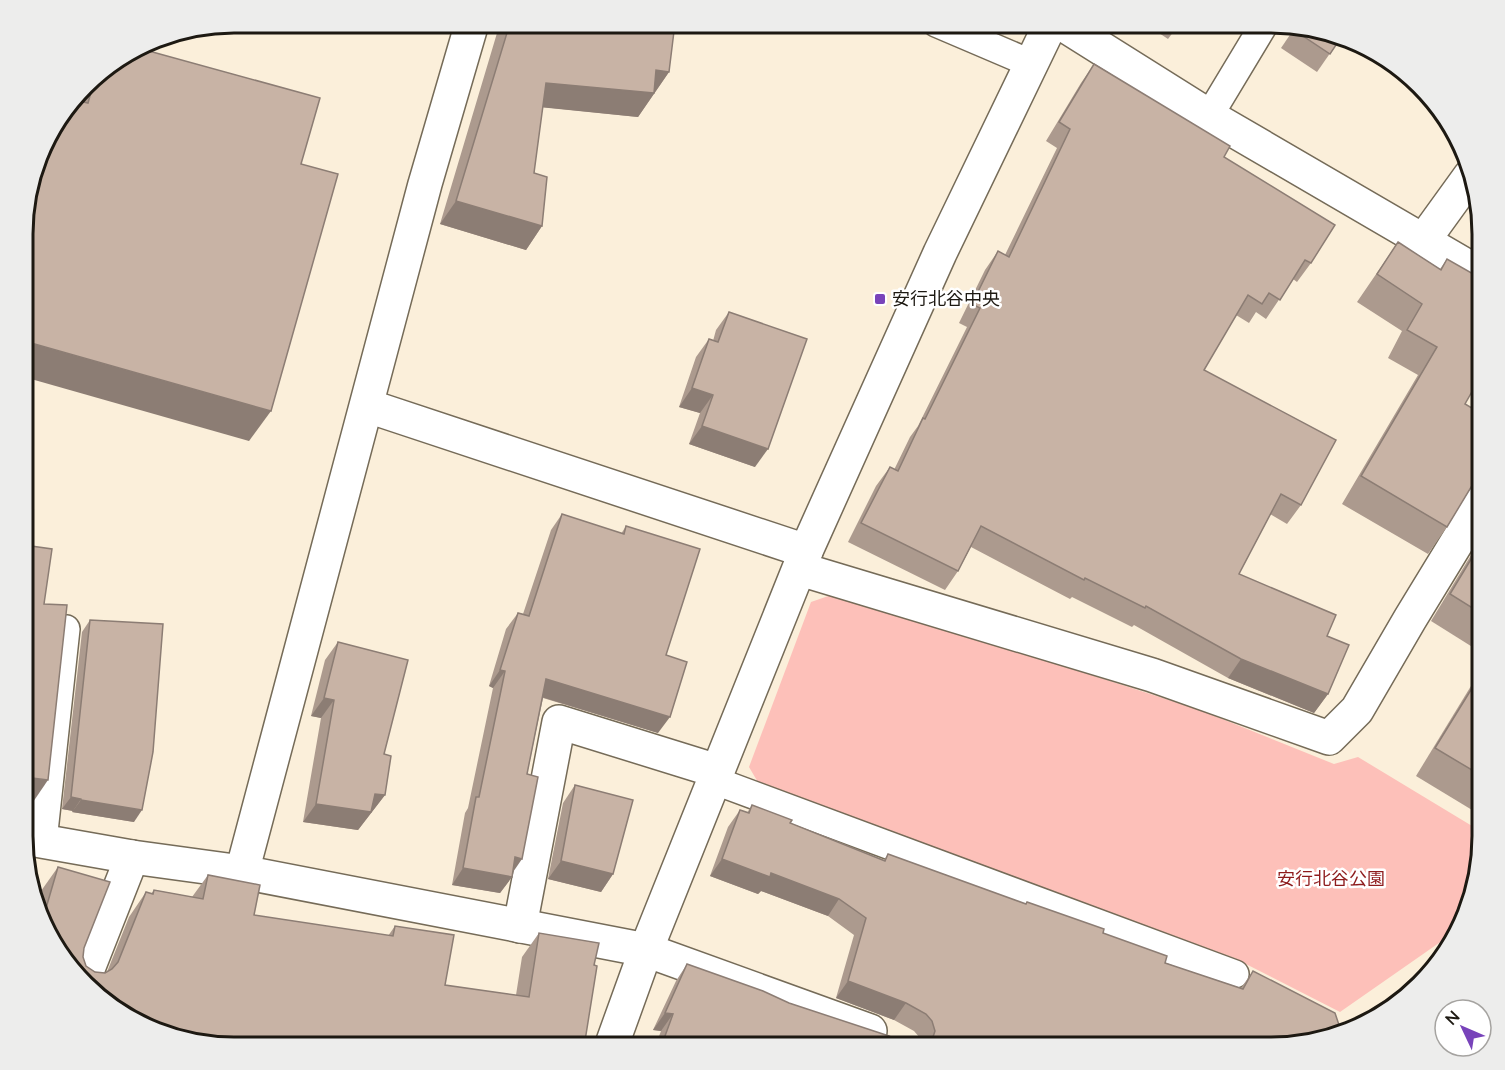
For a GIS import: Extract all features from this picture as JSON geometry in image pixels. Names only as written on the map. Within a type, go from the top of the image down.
[{"type":"street","points":[[242,872],[368,405],[425,183],[469,33]]},
{"type":"street","points":[[615,1037],[646,950],[803,560],[940,253],[1046,33]]},
{"type":"street","points":[[1077,33],[1209,116],[1472,269]]},
{"type":"street","points":[[1423,241],[1465,183]]},
{"type":"street","points":[[368,405],[803,560],[1152,675],[1329,738],[1357,710],[1472,517]]},
{"type":"street","points":[[520,926],[559,722],[715,776]]},
{"type":"street","points":[[33,839],[132,857],[242,872],[646,950],[886,1037]]},
{"type":"street","points":[[87,972],[132,857]]},
{"type":"lane","points":[[959,33],[1032,64]]},
{"type":"lane","points":[[1209,116],[1259,33]]},
{"type":"lane","points":[[33,839],[66,628]]},
{"type":"lane","points":[[715,776],[1235,974]]},
{"type":"green space","name":"安行北谷公園","points":[[837,593],[1200,710],[1334,764],[1358,757],[1472,826],[1472,849],[1465,888],[1457,913],[1445,937],[1340,1012],[1234,958],[759,784],[749,767],[811,602]]},
{"type":"building","points":[[507,33],[674,33],[669,72],[656,70],[654,93],[546,83],[534,173],[547,177],[542,226],[456,201]]},
{"type":"building","points":[[1303,36],[1336,44],[1330,54]]},
{"type":"building","points":[[150,51],[320,98],[301,164],[338,174],[271,411],[33,344],[33,234],[40,182],[54,145],[67,122],[82,102],[88,103],[91,93],[101,83],[122,67]]},
{"type":"building","points":[[1094,64],[1230,146],[1224,157],[1335,225],[1311,263],[1305,260],[1280,300],[1269,293],[1262,304],[1248,295],[1204,370],[1336,440],[1301,505],[1281,494],[1239,574],[1336,615],[1327,636],[1349,645],[1328,694],[1241,659],[1146,606],[1145,608],[1085,578],[1084,580],[981,526],[958,571],[861,523],[890,467],[898,471],[923,418],[925,419],[980,308],[972,304],[998,251],[1009,257],[1070,129],[1059,122]]},
{"type":"building","points":[[1398,242],[1441,270],[1447,259],[1472,273],[1472,392],[1465,404],[1472,408],[1472,486],[1447,527],[1361,476],[1437,347],[1407,330],[1422,304],[1377,274]]},
{"type":"building","points":[[729,312],[807,339],[768,449],[702,426],[713,395],[692,388],[709,339],[718,342]]},
{"type":"building","points":[[562,514],[624,534],[626,526],[700,549],[666,655],[687,662],[670,717],[546,679],[527,774],[538,777],[522,859],[515,857],[512,877],[463,868],[476,797],[479,797],[505,671],[500,670],[518,613],[529,616]]},
{"type":"building","points":[[33,546],[52,549],[44,604],[67,605],[48,780],[33,778]]},
{"type":"building","points":[[1472,558],[1472,608],[1450,594]]},
{"type":"building","points":[[90,620],[163,624],[153,752],[142,810],[71,797]]},
{"type":"building","points":[[338,642],[408,660],[384,754],[391,756],[385,795],[375,794],[371,812],[316,804],[334,700],[324,698]]},
{"type":"building","points":[[1472,688],[1472,770],[1435,748]]},
{"type":"building","points":[[575,785],[633,800],[613,874],[561,861]]},
{"type":"building","points":[[752,805],[792,820],[790,823],[885,861],[888,854],[1026,904],[1027,902],[1104,929],[1103,933],[1167,956],[1165,963],[1243,989],[1253,971],[1335,1013],[1339,1025],[1297,1035],[1271,1037],[933,1037],[935,1031],[932,1021],[926,1014],[906,1003],[848,981],[866,918],[839,899],[771,873],[770,877],[722,859],[740,810],[749,813]]},
{"type":"building","points":[[58,867],[110,882],[84,948],[83,957],[86,966],[95,972],[105,973],[118,962],[146,892],[153,894],[154,890],[203,899],[208,875],[260,885],[254,915],[393,936],[395,926],[454,935],[445,985],[529,997],[539,933],[599,943],[594,965],[597,966],[586,1037],[221,1037],[182,1030],[157,1022],[133,1010],[112,996],[92,978],[67,948],[46,907]]},
{"type":"building","points":[[687,964],[763,991],[789,1003],[891,1037],[665,1037],[673,1014],[665,1013]]},
{"type":"place","name":"安行北谷中央","points":[[880,299]]}]
